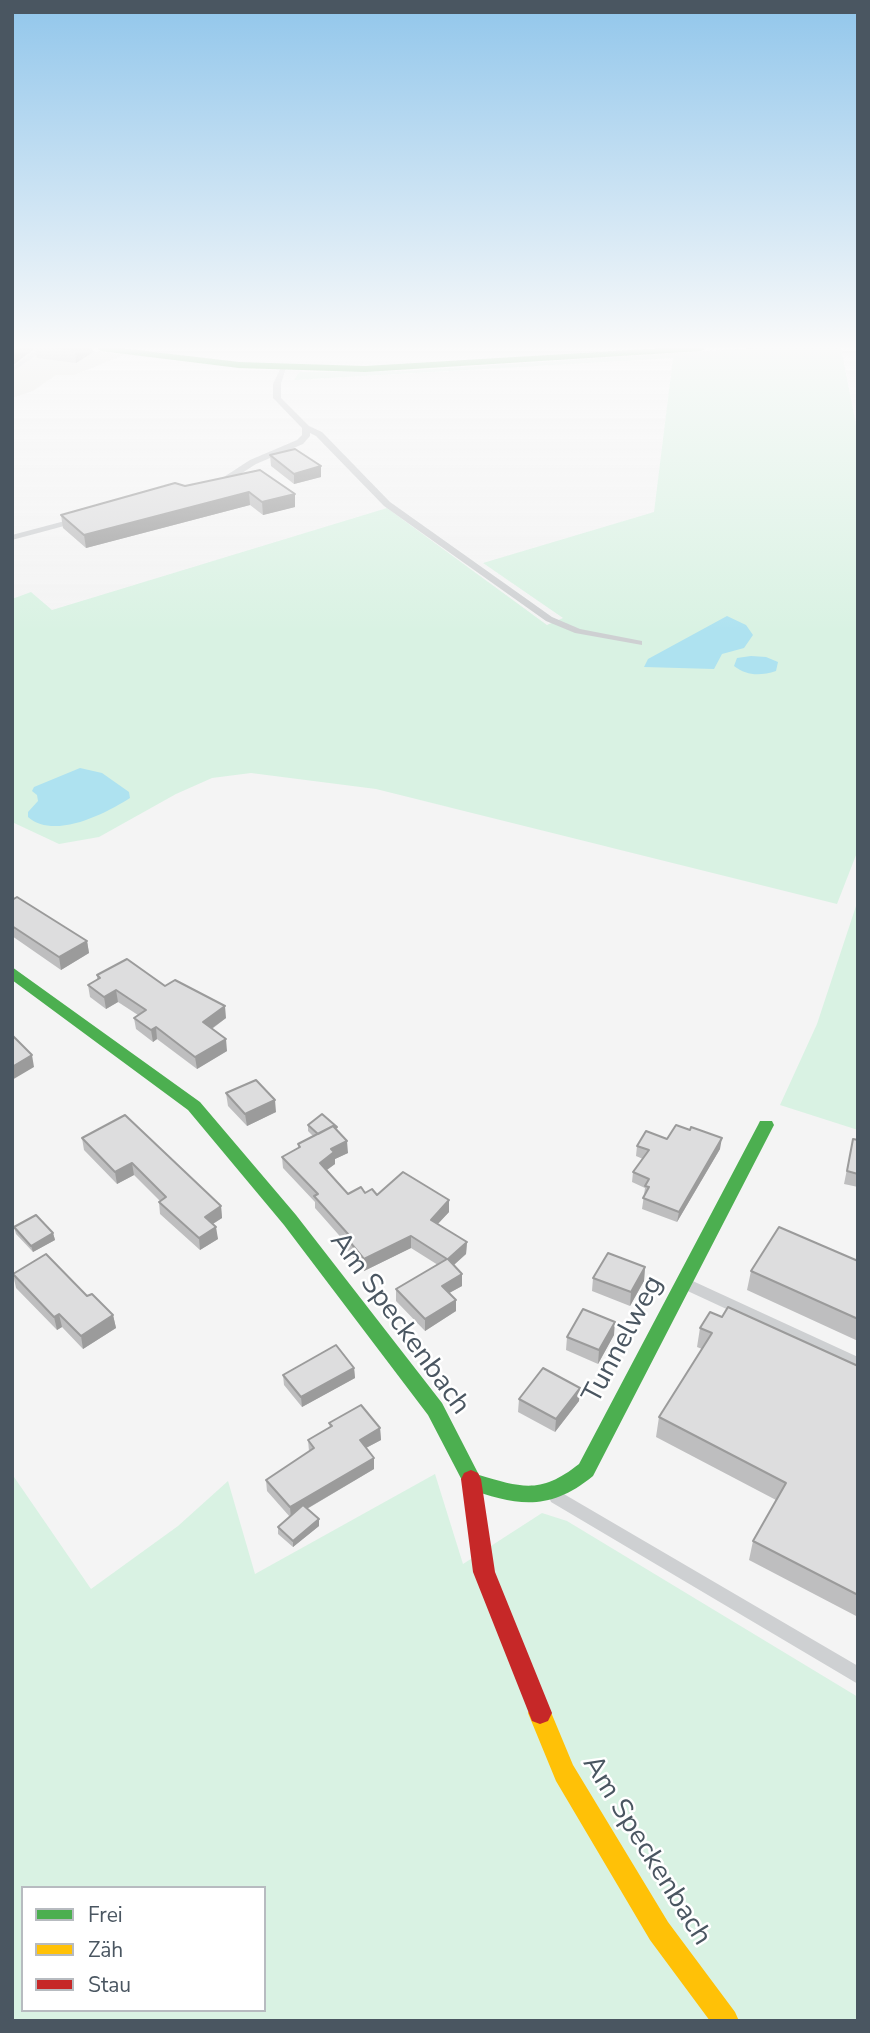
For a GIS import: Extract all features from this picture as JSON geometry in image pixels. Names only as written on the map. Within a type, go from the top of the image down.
[{"type":"street","name":"Am Speckenbach","points":[[12,972],[194,1106],[290,1220],[435,1409],[473,1482],[484,1572],[564,1773],[659,1931],[726,2021]]},
{"type":"street","name":"Tunnelweg","points":[[554,1495],[570,1486],[586,1470],[766,1125]]},
{"type":"street","points":[[473,1482],[527,1497],[554,1495]]},
{"type":"lane","points":[[209,486],[220,484],[253,462],[298,443]]},
{"type":"lane","points":[[328,443],[387,504],[549,619],[578,631],[639,643]]},
{"type":"lane","points":[[12,538],[87,517]]},
{"type":"lane","points":[[684,1283],[858,1364]]},
{"type":"lane","points":[[554,1495],[858,1676]]},
{"type":"green space","points":[[663,443],[858,443],[858,850],[837,904],[376,789],[251,773],[212,778],[176,794],[99,837],[59,844],[12,822],[12,599],[31,592],[52,610],[387,508],[547,625],[563,618],[483,563],[654,512]]},
{"type":"green space","points":[[858,900],[858,1130],[780,1105],[817,1024]]},
{"type":"green space","points":[[12,1474],[91,1589],[178,1526],[228,1481],[255,1574],[435,1474],[463,1564],[542,1513],[567,1521],[858,1697],[858,2021],[12,2021]]},
{"type":"water","points":[[727,616],[746,625],[753,635],[744,648],[722,654],[714,669],[644,667],[648,659]]},
{"type":"water","points":[[766,657],[778,662],[776,671],[754,674],[734,666],[737,658]]},
{"type":"water","points":[[80,768],[102,773],[129,792],[130,798],[94,817],[65,825],[51,826],[28,817],[28,812],[38,801],[37,795],[32,791],[34,787]]},
{"type":"building","points":[[295,449],[321,466],[294,474],[270,455]]},
{"type":"building","points":[[260,470],[295,494],[262,502],[249,492],[84,535],[61,515],[175,483],[185,486]]},
{"type":"building","points":[[17,897],[87,941],[59,957],[12,926],[12,900]]},
{"type":"building","points":[[127,959],[165,986],[175,980],[225,1006],[203,1022],[226,1039],[195,1057],[156,1027],[151,1030],[134,1018],[146,1010],[116,990],[104,997],[88,985],[100,978],[97,975]]},
{"type":"building","points":[[12,1035],[32,1055],[12,1067]]},
{"type":"building","points":[[256,1080],[275,1100],[245,1114],[226,1093]]},
{"type":"building","points":[[322,1114],[337,1127],[333,1126],[318,1134],[308,1125]]},
{"type":"building","points":[[125,1115],[221,1206],[205,1217],[216,1227],[199,1238],[159,1202],[166,1197],[132,1163],[115,1172],[82,1138]]},
{"type":"building","points":[[676,1125],[690,1130],[691,1127],[722,1138],[679,1212],[643,1198],[649,1187],[645,1186],[649,1179],[633,1172],[649,1150],[637,1146],[646,1131],[667,1139]]},
{"type":"building","points":[[333,1126],[347,1141],[331,1149],[334,1152],[320,1163],[348,1194],[361,1187],[365,1193],[372,1189],[377,1195],[403,1172],[449,1200],[431,1220],[467,1242],[448,1259],[462,1274],[442,1286],[456,1300],[425,1319],[396,1289],[447,1259],[411,1236],[364,1259],[345,1236],[348,1234],[314,1196],[318,1194],[282,1157],[300,1147],[298,1144]]},
{"type":"building","points":[[853,1139],[858,1140],[858,1174],[847,1171]]},
{"type":"building","points":[[36,1215],[53,1233],[31,1246],[14,1227]]},
{"type":"building","points":[[779,1227],[858,1261],[858,1319],[751,1271]]},
{"type":"building","points":[[608,1253],[645,1267],[631,1292],[593,1278]]},
{"type":"building","points":[[46,1254],[87,1296],[92,1294],[113,1315],[81,1336],[59,1314],[54,1317],[13,1274]]},
{"type":"building","points":[[728,1307],[858,1366],[858,1595],[753,1541],[786,1483],[659,1417],[712,1333],[700,1328],[710,1312],[722,1317]]},
{"type":"building","points":[[583,1309],[615,1322],[599,1350],[567,1337]]},
{"type":"building","points":[[336,1345],[354,1368],[301,1397],[283,1375]]},
{"type":"building","points":[[543,1368],[580,1388],[556,1419],[519,1399]]},
{"type":"building","points":[[361,1405],[380,1428],[360,1440],[374,1458],[290,1507],[266,1480],[314,1448],[308,1440],[332,1426],[329,1423]]},
{"type":"building","points":[[303,1505],[319,1519],[293,1541],[278,1527]]},
{"type":"traffic: fast","points":[[12,972],[194,1106],[290,1220],[435,1409],[471,1479]]},
{"type":"traffic: fast","points":[[473,1482],[519,1494],[545,1494],[571,1482],[586,1470],[766,1125]]},
{"type":"traffic: slow","points":[[540,1713],[564,1773],[659,1931],[726,2021]]},
{"type":"traffic: jam","points":[[471,1479],[484,1572],[540,1713]]}]
